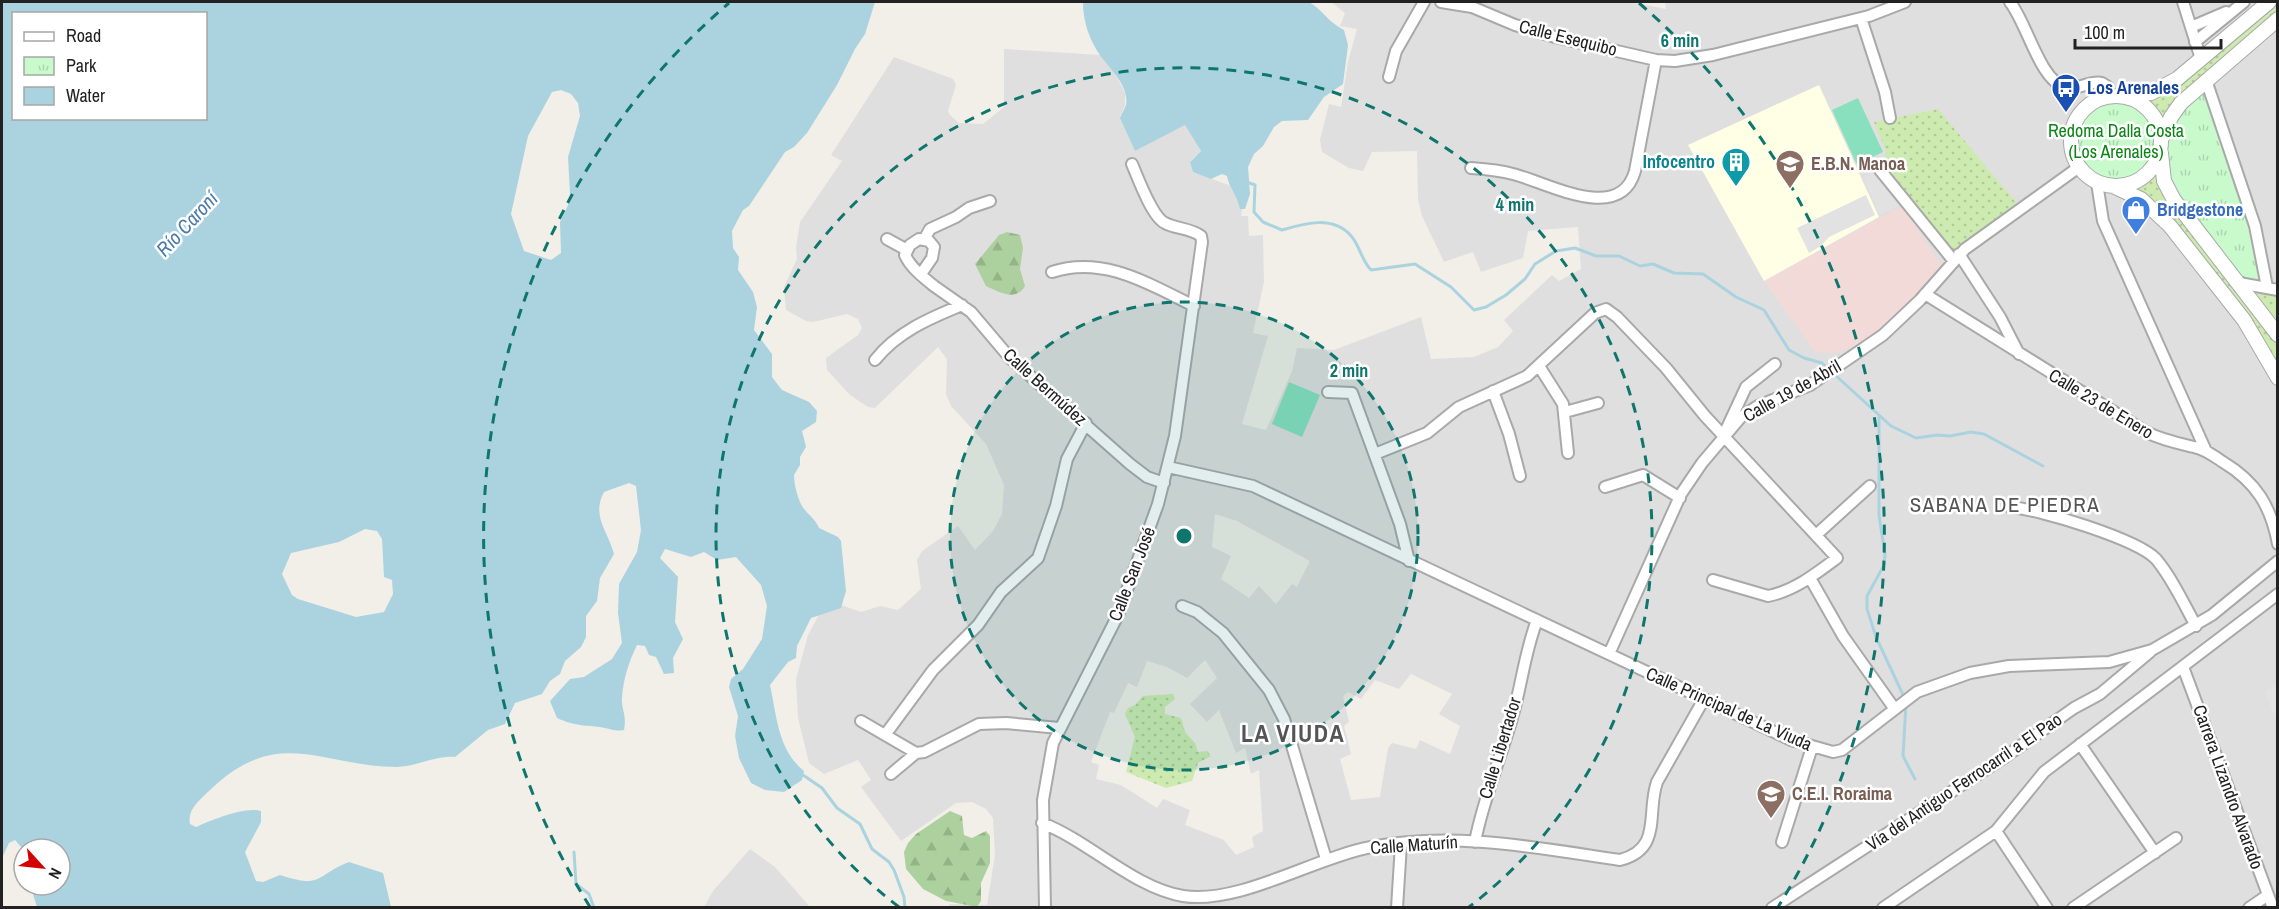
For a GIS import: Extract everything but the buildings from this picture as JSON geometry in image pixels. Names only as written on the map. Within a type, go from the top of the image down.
[{"type":"street","points":[[1389,77],[1396,51],[1424,2]]},
{"type":"street","name":"Calle Esequibo","points":[[1441,2],[1473,4],[1535,32],[1656,60],[1682,61],[1861,18],[1885,6],[1905,2]]},
{"type":"street","points":[[2010,2],[2023,19],[2040,62],[2056,83],[2071,88],[2102,83],[2115,96],[2135,100],[2148,110],[2157,123],[2161,144],[2161,169],[2174,200],[2277,335]]},
{"type":"street","points":[[2183,2],[2201,59]]},
{"type":"street","points":[[2269,2],[2201,59],[2158,90],[2144,94],[2115,96],[2088,106],[2073,127],[2072,151],[2079,167],[2097,183],[2113,186],[2141,199],[2170,226],[2244,320],[2277,378]]},
{"type":"street","points":[[2191,27],[2241,4]]},
{"type":"street","points":[[2196,42],[2241,4]]},
{"type":"street","points":[[1861,18],[1885,92],[1890,118]]},
{"type":"street","points":[[2113,186],[2130,184],[2144,177],[2155,164],[2176,109],[2277,19]]},
{"type":"street","points":[[1471,168],[1512,174],[1551,189],[1576,195],[1604,196],[1623,192],[1630,184],[1635,171],[1656,60]]},
{"type":"street","points":[[2206,80],[2255,226],[2272,288],[2239,283]]},
{"type":"street","name":"Calle San José","points":[[1045,908],[1043,790],[1053,743],[1118,615],[1164,483],[1194,306],[1202,242],[1201,236],[1196,232],[1168,225],[1159,219],[1132,164]]},
{"type":"street","name":"Calle 19 de Abril","points":[[1609,654],[1680,498],[1701,463],[1724,435],[1749,410],[1810,385],[1883,335],[1925,294],[1956,257],[2079,167]]},
{"type":"street","points":[[1880,170],[1956,257],[2000,317],[2019,354]]},
{"type":"street","points":[[2097,183],[2103,221],[2206,451]]},
{"type":"street","points":[[924,240],[930,229],[969,208],[990,201]]},
{"type":"street","points":[[887,240],[906,254],[914,241],[924,240],[933,244],[934,252],[921,274]]},
{"type":"street","name":"Calle Bermúdez","points":[[906,254],[921,274],[978,318],[1010,358],[1140,472],[1164,483]]},
{"type":"street","points":[[1052,272],[1079,267],[1120,273],[1148,282],[1194,306]]},
{"type":"street","name":"Calle 23 de Enero","points":[[1925,294],[2146,432],[2175,444],[2206,451],[2245,476],[2253,484],[2270,512],[2277,544]]},
{"type":"street","points":[[875,360],[889,344],[903,334],[962,305]]},
{"type":"street","points":[[1375,454],[1427,433],[1459,407],[1518,381],[1539,366],[1595,313],[1606,309],[1637,338],[1837,558],[1810,578],[1787,590],[1768,596],[1713,580]]},
{"type":"street","points":[[1724,435],[1746,387],[1775,364]]},
{"type":"street","points":[[1539,366],[1560,396],[1565,412],[1568,453]]},
{"type":"street","points":[[1328,392],[1352,393],[1400,524],[1409,561]]},
{"type":"street","points":[[1493,392],[1509,434],[1520,476]]},
{"type":"street","points":[[1565,412],[1598,402]]},
{"type":"street","points":[[888,737],[933,670],[978,625],[1001,592],[1038,558],[1056,506],[1067,459],[1086,423]]},
{"type":"street","name":"Calle Principal de La Viuda","points":[[1168,467],[1253,486],[1704,699],[1812,747],[1833,752],[1842,750],[1897,705],[1945,680],[1989,669],[2043,664],[2109,662],[2152,650],[2196,626],[2277,562]]},
{"type":"street","points":[[1605,487],[1643,475],[1680,498]]},
{"type":"street","points":[[1816,535],[1870,486]]},
{"type":"street","points":[[2010,507],[2038,512],[2080,525],[2150,554],[2162,567],[2196,626]]},
{"type":"street","points":[[2277,550],[2277,562]]},
{"type":"street","points":[[1810,578],[1843,636],[1897,705]]},
{"type":"street","points":[[1883,908],[1996,831],[2035,781],[2277,594]]},
{"type":"street","points":[[1182,606],[1197,612],[1223,633],[1269,690],[1284,719],[1326,859]]},
{"type":"street","name":"Calle Libertador","points":[[1475,842],[1486,796],[1514,712],[1526,649],[1537,620]]},
{"type":"street","name":"Vía del Antiguo Ferrocarril a El Pao","points":[[1772,908],[2002,759],[2073,708],[2100,694],[2152,650]]},
{"type":"street","name":"Carrera Lizandro Alvarado","points":[[2183,667],[2273,908]]},
{"type":"street","name":"Calle Maturín","points":[[1042,823],[1161,890],[1191,897],[1229,891],[1284,877],[1326,859],[1372,847],[1446,839],[1620,860],[1635,854],[1643,847],[1652,832],[1653,795],[1657,782],[1704,699]]},
{"type":"street","points":[[861,721],[916,753]]},
{"type":"street","points":[[891,774],[916,753],[974,726],[986,724],[1059,728]]},
{"type":"street","points":[[888,737],[916,744],[944,741]]},
{"type":"street","points":[[2080,744],[2156,853]]},
{"type":"street","points":[[1782,842],[1812,747]]},
{"type":"street","points":[[1996,831],[2047,908]]},
{"type":"street","points":[[2073,908],[2176,838]]},
{"type":"street","points":[[1397,908],[1401,844]]},
{"type":"street","points":[[2249,908],[2268,895]]},
{"type":"shaded area","points":[[1331,2],[1629,2],[1666,9],[1665,2],[2269,2],[2239,27],[2144,95],[2110,96],[2095,102],[2077,119],[2072,135],[2084,173],[2097,183],[2113,187],[2170,226],[2277,378],[2277,907],[949,907],[949,904],[987,905],[995,855],[993,818],[986,809],[972,802],[956,803],[901,841],[861,787],[871,780],[858,760],[824,774],[809,763],[798,718],[796,679],[808,635],[827,600],[861,612],[880,606],[898,610],[921,589],[917,560],[922,551],[958,526],[975,550],[993,531],[1002,514],[1004,485],[986,444],[951,406],[946,394],[947,359],[938,347],[875,408],[868,407],[850,395],[827,370],[826,358],[858,335],[862,328],[858,319],[847,314],[813,322],[806,321],[786,310],[784,287],[797,259],[796,247],[800,222],[842,161],[831,155],[894,57],[953,79],[956,85],[948,111],[950,115],[959,123],[983,124],[1004,107],[1004,49],[1101,55],[1114,72],[1125,93],[1125,106],[1120,116],[1135,151],[1185,124],[1201,151],[1190,161],[1193,172],[1245,191],[1241,216],[1248,216],[1249,236],[1263,235],[1264,282],[1253,333],[1268,336],[1242,424],[1266,430],[1292,371],[1297,348],[1334,350],[1421,317],[1431,359],[1474,357],[1498,347],[1513,331],[1504,320],[1552,275],[1559,281],[1581,269],[1578,227],[1528,231],[1523,258],[1481,272],[1473,252],[1444,262],[1422,216],[1418,199],[1417,151],[1372,152],[1363,171],[1349,168],[1322,152],[1320,140],[1329,104],[1341,107],[1348,62],[1357,29],[1340,26],[1345,13]],"holes":[[[1215,514],[1237,521],[1310,561],[1297,587],[1292,584],[1276,604],[1259,586],[1249,598],[1221,579],[1231,556],[1212,547]],[[1205,660],[1217,678],[1190,704],[1207,722],[1219,710],[1236,753],[1245,748],[1251,774],[1259,770],[1263,831],[1252,837],[1254,847],[1236,855],[1224,840],[1185,825],[1190,810],[1163,799],[1157,808],[1121,785],[1096,779],[1099,765],[1091,762],[1110,712],[1114,713],[1128,683],[1137,687],[1147,661],[1167,667],[1187,678]],[[1411,674],[1452,694],[1439,714],[1460,726],[1450,754],[1420,740],[1416,749],[1392,743],[1388,748],[1380,797],[1351,800],[1340,759],[1351,754],[1344,726],[1349,722],[1343,696],[1348,692],[1361,699],[1375,680],[1399,689]]]},
{"type":"shaded area","points":[[2277,19],[2277,290],[2267,287],[2206,80]]},
{"type":"shaded area","name":"E.B.N. Manoa","points":[[1819,85],[1879,217],[1764,281],[1688,145]]},
{"type":"shaded area","points":[[1880,170],[1905,203],[1880,215],[1863,178]]},
{"type":"shaded area","points":[[1866,195],[1875,215],[1829,237],[1821,246],[1809,253],[1797,228]]},
{"type":"shaded area","points":[[1902,206],[1944,270],[1904,314],[1864,343],[1836,353],[1815,352],[1764,281]]},
{"type":"shaded area","points":[[2277,685],[2277,716],[2275,717],[2265,691]]},
{"type":"shaded area","points":[[750,849],[775,867],[810,907],[704,907],[713,891]]},
{"type":"green space","points":[[2269,2],[2277,2],[2277,19],[2164,132],[2119,96],[2151,93]]},
{"type":"green space","name":"Redoma Dalla Costa (Los Arenales)","points":[[2206,80],[2243,194],[2267,287],[2239,283],[2184,214],[2159,156],[2148,172],[2134,181],[2119,186],[2104,184],[2090,178],[2079,168],[2072,153],[2072,134],[2077,118],[2087,106],[2099,99],[2113,96],[2141,105],[2152,116],[2160,131]]},
{"type":"green space","points":[[1858,98],[1883,152],[1857,165],[1832,110]]},
{"type":"green space","points":[[1938,109],[2020,207],[1953,260],[1880,170],[1886,151],[1874,122]]},
{"type":"green space","points":[[2159,156],[2161,169],[2277,290],[2277,378],[2198,261],[2122,186]]},
{"type":"green space","points":[[1007,232],[1020,235],[1023,248],[1020,269],[1025,286],[1017,294],[1012,295],[986,286],[975,264],[999,235]]},
{"type":"green space","points":[[1289,382],[1320,395],[1302,437],[1272,424]]},
{"type":"green space","points":[[1173,694],[1175,699],[1165,707],[1165,714],[1181,718],[1185,732],[1195,743],[1198,752],[1207,751],[1211,756],[1198,763],[1192,781],[1166,788],[1126,772],[1135,737],[1125,714],[1128,708],[1135,705],[1143,696]]},
{"type":"green space","points":[[950,811],[962,816],[964,835],[972,838],[986,831],[990,836],[990,863],[981,883],[981,901],[977,907],[946,901],[923,889],[906,869],[904,852],[908,843],[916,834]]},
{"type":"water","name":"Río Caroní","points":[[2,2],[875,2],[865,34],[837,85],[807,133],[794,147],[785,152],[749,206],[743,210],[732,231],[733,248],[739,257],[738,270],[753,292],[757,307],[754,330],[772,354],[772,377],[782,390],[809,402],[817,411],[816,422],[802,431],[806,447],[794,475],[798,497],[819,528],[838,537],[841,541],[846,591],[841,608],[811,618],[797,646],[796,658],[788,662],[770,685],[780,732],[795,763],[804,771],[802,780],[784,792],[765,790],[751,783],[739,758],[735,736],[738,716],[729,687],[731,679],[743,669],[762,639],[767,606],[761,585],[736,557],[717,560],[704,552],[691,557],[665,549],[660,558],[678,577],[675,622],[683,639],[673,658],[674,673],[664,674],[656,657],[649,655],[645,646],[637,645],[624,684],[622,702],[624,730],[578,725],[557,718],[550,701],[570,679],[584,677],[612,659],[622,643],[618,613],[619,584],[637,552],[641,530],[636,486],[629,483],[604,492],[600,501],[600,516],[614,554],[600,578],[597,601],[586,616],[586,637],[581,647],[565,661],[560,674],[550,681],[542,694],[515,703],[505,724],[488,730],[455,757],[396,767],[300,754],[278,754],[257,759],[234,770],[192,809],[190,824],[196,827],[238,812],[261,811],[261,822],[245,852],[256,881],[263,882],[280,875],[312,881],[349,862],[383,873],[391,907],[37,907],[34,897],[72,897],[72,837],[12,837],[12,842],[2,858]],"holes":[[[561,90],[571,94],[578,103],[580,116],[568,157],[570,194],[568,205],[560,222],[561,253],[551,260],[524,251],[511,214],[528,136],[552,92]],[[365,529],[377,531],[382,539],[384,577],[392,580],[393,594],[384,612],[356,617],[298,599],[292,595],[282,574],[291,553],[339,542]]]},
{"type":"water","points":[[1083,2],[1309,2],[1344,30],[1348,45],[1343,84],[1324,97],[1308,120],[1282,121],[1274,127],[1263,146],[1254,154],[1248,167],[1250,194],[1245,209],[1240,209],[1227,176],[1222,174],[1211,179],[1193,172],[1190,162],[1201,151],[1185,125],[1135,151],[1120,118],[1126,105],[1124,89],[1092,42],[1085,20]]},
{"type":"waterway","points":[[1247,182],[1255,185],[1254,212],[1263,222],[1282,230],[1310,223],[1328,223],[1337,226],[1352,237],[1371,270],[1415,264],[1451,287],[1474,310],[1486,307],[1506,295],[1525,279],[1535,264],[1556,251],[1575,248],[1596,256],[1619,256],[1640,266],[1653,264],[1674,273],[1703,274],[1736,297],[1764,310],[1789,350],[1804,358],[1822,363],[1891,426],[1916,438],[1971,432],[1984,434],[2043,466]]},
{"type":"waterway","points":[[1879,417],[1879,515],[1885,555],[1884,565],[1867,596],[1867,609],[1876,637],[1904,697]]},
{"type":"waterway","points":[[1906,703],[1903,756],[1915,779]]},
{"type":"waterway","points":[[800,773],[822,788],[837,808],[860,824],[872,849],[889,862],[894,870],[904,897],[905,908]]},
{"type":"waterway","points":[[574,852],[576,884],[589,894],[594,908]]},
{"type":"place","name":"Los Arenales","points":[[2066,114]]},
{"type":"place","name":"Infocentro","points":[[1736,188]]},
{"type":"place","name":"E.B.N. Manoa","points":[[1790,190]]},
{"type":"place","name":"Bridgestone","points":[[2136,236]]},
{"type":"place","name":"C.E.I. Roraima","points":[[1771,820]]},
{"type":"district","name":"SABANA DE PIEDRA","points":[[2005,505]]},
{"type":"district","name":"LA VIUDA","points":[[1293,734]]}]
